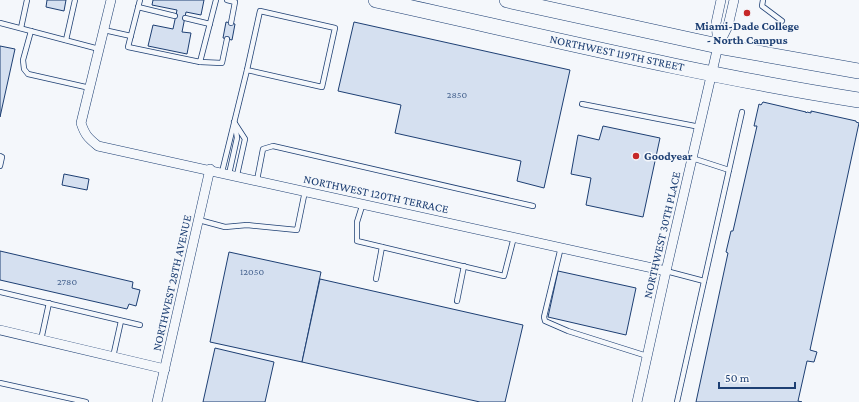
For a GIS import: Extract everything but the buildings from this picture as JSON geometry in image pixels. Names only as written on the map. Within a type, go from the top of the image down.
[{"type":"highway","name":"NORTHWEST 119TH STREET","points":[[376,0],[712,74],[859,100]]},
{"type":"highway","points":[[507,0],[718,46],[859,71]]},
{"type":"street","points":[[90,88],[111,0]]},
{"type":"street","points":[[718,46],[716,23],[721,0]]},
{"type":"street","points":[[718,46],[728,26],[734,0]]},
{"type":"street","name":"NORTHWEST 30TH PLACE","points":[[637,402],[718,46]]},
{"type":"street","name":"NORTHWEST 120TH TERRACE","points":[[90,88],[81,123],[84,133],[98,146],[210,169],[666,271]]},
{"type":"street","name":"NORTHWEST 28TH AVENUE","points":[[157,402],[210,169]]},
{"type":"street","points":[[0,330],[164,369]]},
{"type":"lane","points":[[21,28],[27,0]]},
{"type":"lane","points":[[66,40],[75,0]]},
{"type":"lane","points":[[140,0],[128,47],[200,62],[222,63],[227,39]]},
{"type":"lane","points":[[200,62],[216,0]]},
{"type":"lane","points":[[227,0],[235,2],[231,23]]},
{"type":"lane","points":[[763,0],[762,6],[782,21]]},
{"type":"lane","points":[[138,7],[175,15],[176,9]]},
{"type":"lane","points":[[163,13],[164,7]]},
{"type":"lane","points":[[229,174],[234,122],[260,11],[335,28],[322,87],[247,70]]},
{"type":"lane","points":[[190,13],[187,18],[210,24]]},
{"type":"lane","points":[[0,23],[99,49]]},
{"type":"lane","points":[[104,30],[131,36]]},
{"type":"lane","points":[[31,31],[23,60],[24,69],[28,74],[90,88]]},
{"type":"lane","points":[[582,104],[700,127]]},
{"type":"lane","points":[[677,402],[742,112]]},
{"type":"lane","points":[[229,174],[237,138],[234,122]]},
{"type":"lane","points":[[229,174],[245,139],[234,122]]},
{"type":"lane","points":[[257,180],[262,149],[272,146],[533,206]]},
{"type":"lane","points":[[0,156],[2,157],[0,166]]},
{"type":"lane","points":[[692,158],[729,170]]},
{"type":"lane","points":[[198,220],[225,227],[247,225],[297,230],[305,190]]},
{"type":"lane","points":[[363,203],[358,222],[357,241],[504,276],[514,237]]},
{"type":"lane","points":[[376,279],[382,247]]},
{"type":"lane","points":[[561,247],[544,317],[545,321],[568,331],[647,356]]},
{"type":"lane","points":[[457,301],[464,266]]},
{"type":"lane","points":[[666,271],[704,280]]},
{"type":"lane","points":[[0,292],[140,325]]},
{"type":"lane","points":[[41,340],[49,303]]},
{"type":"lane","points":[[113,357],[121,321]]},
{"type":"lane","points":[[0,383],[86,402]]},
{"type":"place","name":"Miami-Dade College - North Campus","points":[[747,13]]},
{"type":"place","name":"Goodyear","points":[[636,156]]}]
